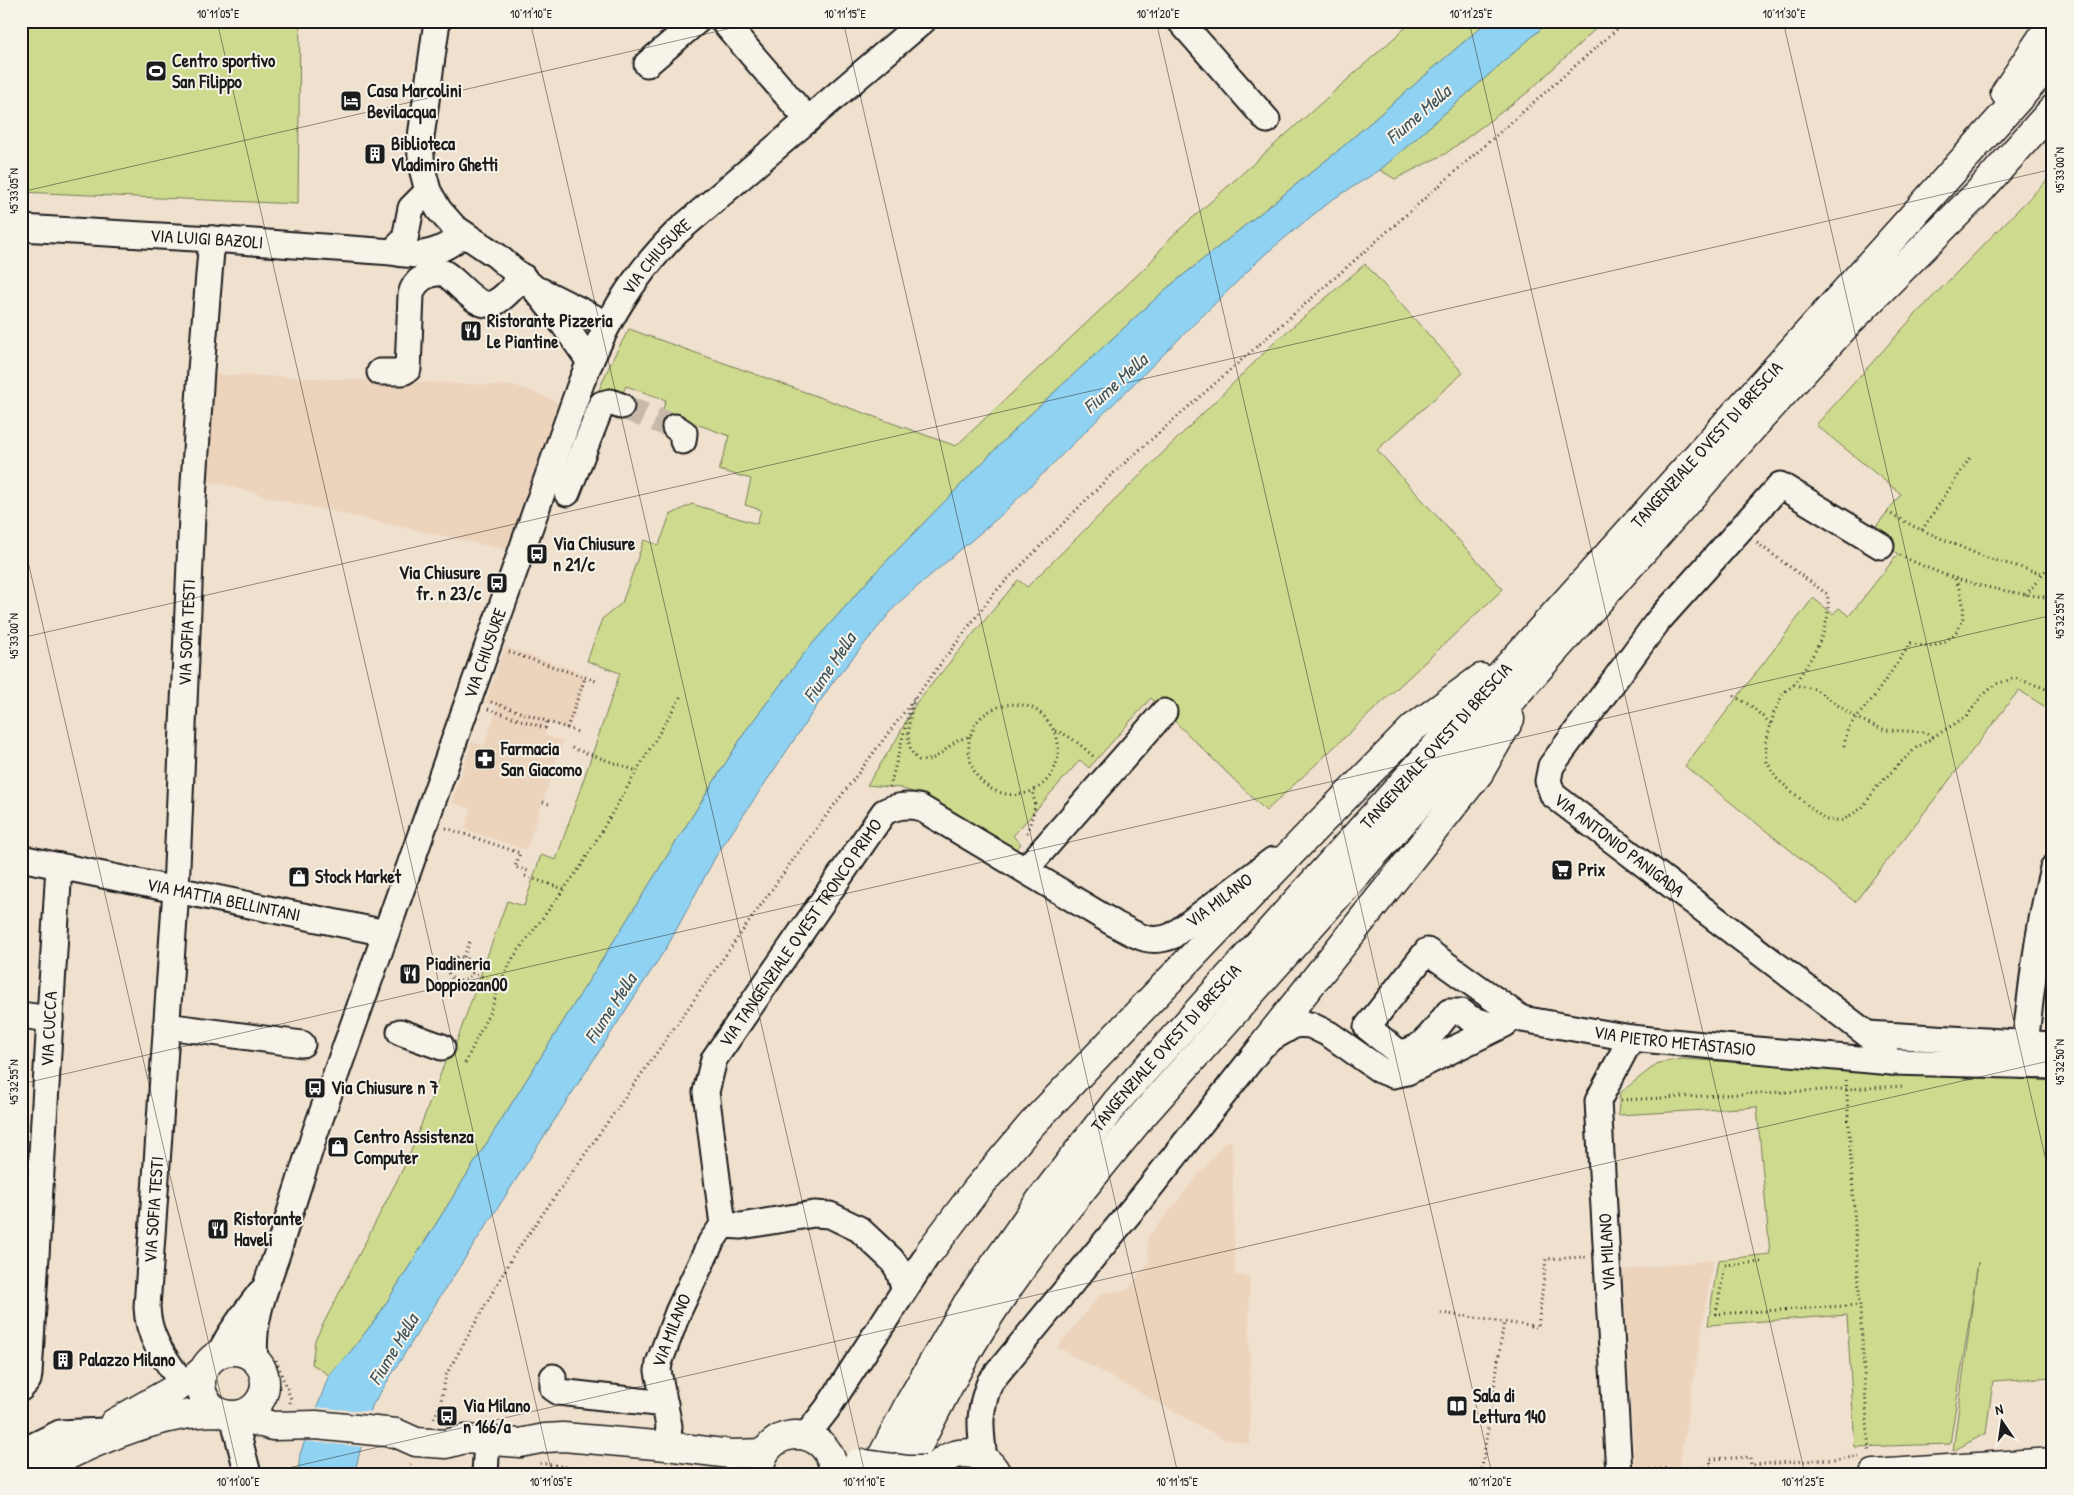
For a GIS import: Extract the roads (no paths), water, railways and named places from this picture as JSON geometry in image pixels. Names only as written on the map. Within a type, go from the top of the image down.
[{"type":"main road","points":[[1964,158],[2053,22]]},
{"type":"main road","name":"TANGENZIALE OVEST DI BRESCIA","points":[[924,1471],[936,1410],[991,1313],[1062,1215],[1142,1116],[1828,313],[2053,60]]},
{"type":"main road","name":"TANGENZIALE OVEST DI BRESCIA","points":[[849,1466],[910,1402],[966,1304],[1038,1202],[1111,1109],[1345,846],[1534,656],[1761,418],[1850,321],[1977,194],[2053,109]]},
{"type":"main road","points":[[1850,321],[1922,267],[2053,138]]},
{"type":"main road","points":[[930,1251],[977,1189],[1032,1124],[1413,728],[1534,656]]},
{"type":"main road","points":[[1265,1042],[1478,772],[1534,656]]},
{"type":"main road","points":[[74,1452],[116,1422],[227,1351],[254,1352],[262,1368],[269,1394],[292,1414],[316,1425]]},
{"type":"main road","points":[[205,1366],[201,1390],[210,1406],[230,1416],[256,1406],[262,1398],[269,1394]]},
{"type":"main road","points":[[32,1474],[74,1452],[138,1427],[183,1414],[230,1416],[285,1427],[316,1425],[396,1433],[416,1442],[446,1444],[476,1440],[527,1453],[662,1464],[716,1470],[731,1474]]},
{"type":"main road","points":[[527,1453],[545,1438],[563,1437],[667,1446],[730,1454],[763,1463],[778,1440],[787,1436],[806,1436],[820,1443],[849,1466],[924,1471],[952,1455],[963,1452],[974,1454],[990,1466]]},
{"type":"main road","points":[[1873,1460],[2053,1462]]},
{"type":"street","points":[[437,21],[420,144],[422,168],[428,191],[439,210],[463,234],[492,252],[528,283],[564,325],[590,362]]},
{"type":"street","points":[[647,64],[697,21]]},
{"type":"street","points":[[723,21],[808,120]]},
{"type":"street","name":"VIA CHIUSURE","points":[[254,1352],[264,1287],[276,1256],[315,1133],[590,362],[607,324],[632,284],[661,248],[923,21]]},
{"type":"street","points":[[1180,21],[1267,120]]},
{"type":"street","points":[[392,252],[405,239],[411,208],[428,191]]},
{"type":"street","name":"VIA LUIGI BAZOLI","points":[[21,228],[392,252],[429,264],[463,234]]},
{"type":"street","name":"VIA SOFIA TESTI","points":[[205,1366],[154,1342],[147,1316],[176,890],[192,516],[201,370],[212,239]]},
{"type":"street","points":[[380,372],[405,372],[408,369],[412,290],[429,264],[449,276],[478,302],[486,305],[499,300],[528,283]]},
{"type":"street","points":[[528,283],[607,324]]},
{"type":"street","points":[[567,493],[602,404],[610,402],[621,406]]},
{"type":"street","name":"VIA ANTONIO PANIGADA","points":[[1882,546],[1780,485],[1658,621],[1551,766],[1548,781],[1553,795],[1867,1034],[1892,1062]]},
{"type":"street","points":[[1015,864],[1164,712]]},
{"type":"street","name":"VIA TANGENZIALE OVEST TRONCO PRIMO","points":[[722,1225],[706,1092],[714,1059],[884,812],[895,806],[919,807],[1115,924]]},
{"type":"street","name":"VIA MILANO","points":[[1115,924],[1147,940],[1160,940],[1172,936],[1315,828]]},
{"type":"street","points":[[21,858],[59,866]]},
{"type":"street","name":"VIA MATTIA BELLINTANI","points":[[59,866],[386,933]]},
{"type":"street","name":"VIA CUCCA","points":[[25,1384],[59,866]]},
{"type":"street","points":[[2024,1054],[2034,968],[2045,901],[2053,868]]},
{"type":"street","points":[[1496,1027],[1471,1019],[1462,1012],[1448,1012],[1423,1043],[1414,1050],[1404,1052],[1398,1052],[1367,1027],[1427,951],[1522,1019]]},
{"type":"street","points":[[21,1015],[50,1019]]},
{"type":"street","points":[[990,1466],[979,1424],[983,1400],[990,1382],[1140,1200],[1265,1042],[1284,1029],[1296,1024],[1310,1025],[1330,1034],[1380,1070],[1394,1075],[1407,1072],[1496,1027],[1522,1019]]},
{"type":"street","name":"VIA PIETRO METASTASIO","points":[[1522,1019],[1631,1038],[1892,1062]]},
{"type":"street","points":[[166,1026],[302,1044]]},
{"type":"street","points":[[400,1032],[442,1047]]},
{"type":"street","points":[[1867,1034],[2024,1054],[2053,1066]]},
{"type":"street","name":"VIA MILANO","points":[[1619,1473],[1598,1101],[1631,1038]]},
{"type":"street","points":[[1892,1062],[2024,1054],[2053,1045]]},
{"type":"street","points":[[722,1225],[741,1226],[814,1214],[830,1216],[849,1228],[883,1263],[898,1269],[904,1287]]},
{"type":"street","points":[[849,1228],[885,1224]]},
{"type":"street","name":"VIA MILANO","points":[[667,1446],[669,1426],[658,1371],[659,1363],[678,1312],[711,1242],[722,1225]]},
{"type":"street","points":[[883,1263],[930,1251]]},
{"type":"street","points":[[806,1436],[828,1409],[904,1287],[930,1251]]},
{"type":"street","name":"VIA CHIUSURE","points":[[205,1366],[229,1337],[264,1287]]},
{"type":"street","points":[[553,1377],[554,1388],[559,1392],[665,1404]]},
{"type":"street","points":[[230,1416],[248,1474]]},
{"type":"street","points":[[21,1452],[60,1433],[103,1431]]},
{"type":"street","points":[[476,1440],[485,1474]]},
{"type":"water","name":"Fiume Mella","points":[[1488,21],[1550,21],[1380,170],[1330,201],[1264,255],[1000,516],[898,603],[833,682],[716,856],[668,945],[438,1300],[372,1406],[354,1474],[298,1474],[300,1454],[329,1375],[352,1350],[378,1316],[747,729],[806,651],[874,574],[1022,422],[1166,289],[1334,154]]},
{"type":"tunnel","points":[[621,406],[675,427]]},
{"type":"place","name":"Centro sportivo San Filippo","points":[[156,71]]},
{"type":"place","name":"Casa Marcolini Bevilacqua","points":[[351,101]]},
{"type":"place","name":"Biblioteca Vladimiro Ghetti","points":[[375,154]]},
{"type":"place","name":"Ristorante Pizzeria Le Piantine","points":[[471,331]]},
{"type":"place","name":"Via Chiusure n 21/c","points":[[537,554]]},
{"type":"place","name":"Via Chiusure fr. n 23/c","points":[[497,583]]},
{"type":"place","name":"Farmacia San Giacomo","points":[[485,759]]},
{"type":"place","name":"Prix","points":[[1562,870]]},
{"type":"place","name":"Stock Market","points":[[299,877]]},
{"type":"place","name":"Piadineria Doppiozan00","points":[[410,974]]},
{"type":"place","name":"Via Chiusure n 7","points":[[315,1088]]},
{"type":"place","name":"Centro Assistenza Computer","points":[[338,1147]]},
{"type":"place","name":"Ristorante Haveli","points":[[218,1229]]},
{"type":"place","name":"Palazzo Milano","points":[[63,1360]]},
{"type":"place","name":"Sala di Lettura 140","points":[[1457,1406]]},
{"type":"place","name":"Via Milano n 166/a","points":[[447,1416]]}]
